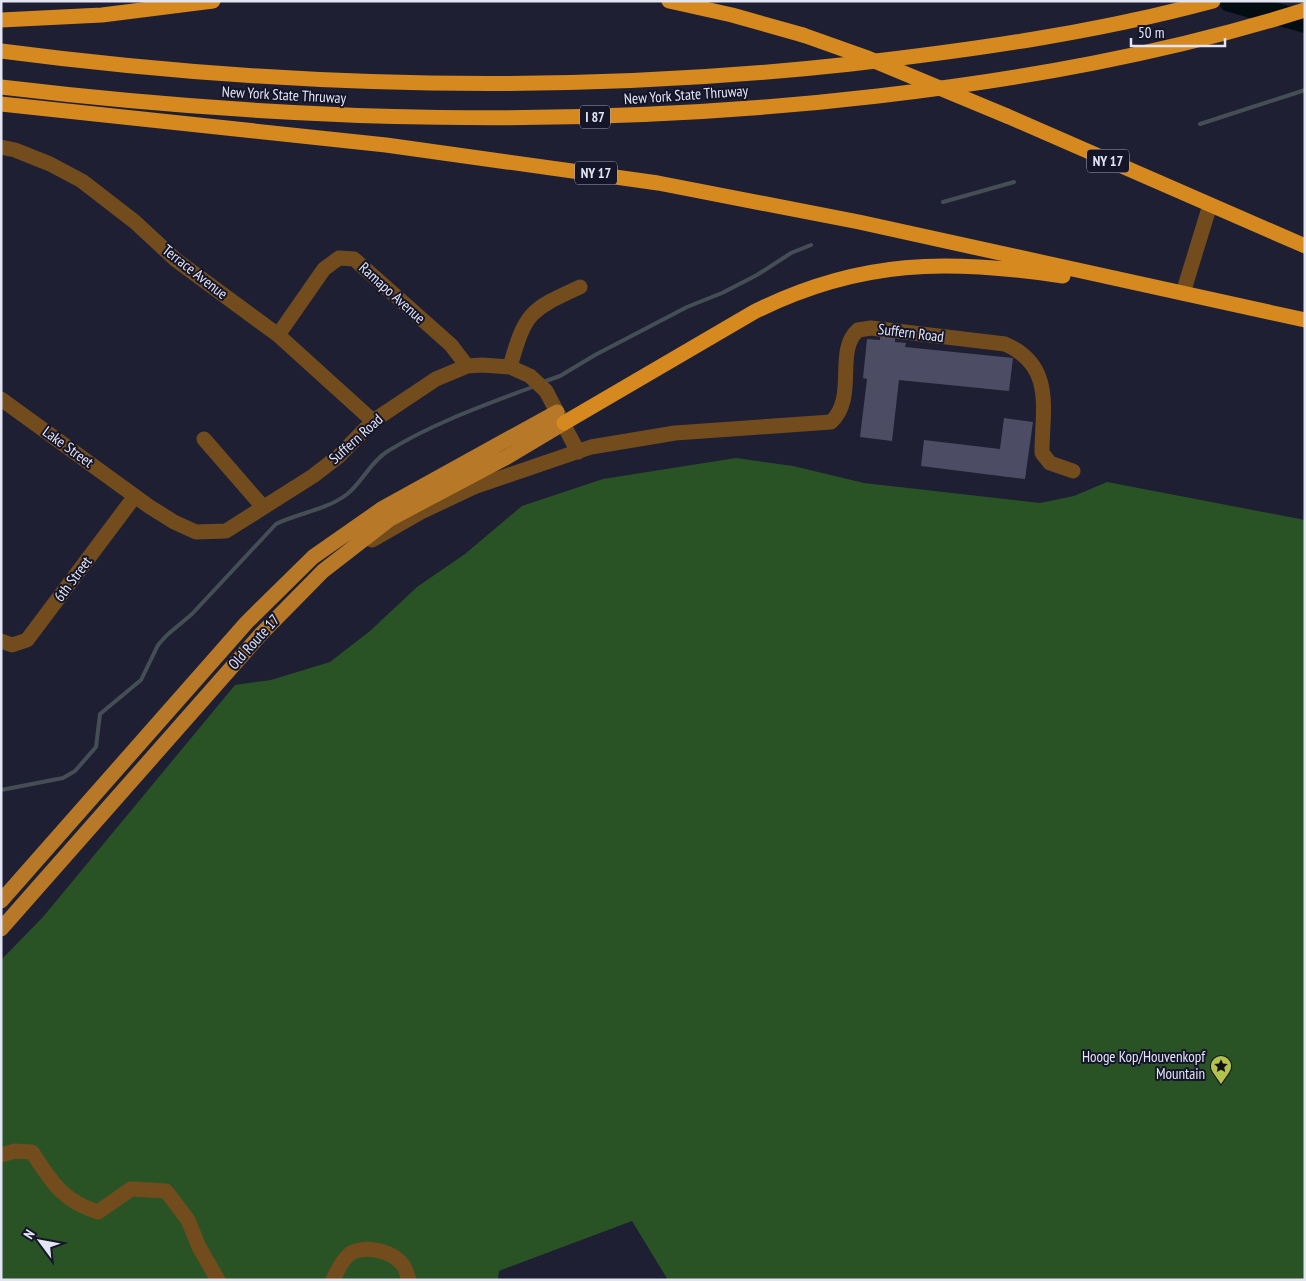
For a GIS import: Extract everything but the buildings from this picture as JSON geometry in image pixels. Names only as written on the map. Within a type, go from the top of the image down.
[{"type":"highway","points":[[1,20],[54,19],[139,6],[213,1]]},
{"type":"highway","name":"NY 17","points":[[669,1],[732,15],[803,35],[865,57],[1305,246]]},
{"type":"highway","name":"New York State Thruway","points":[[1,52],[164,69],[300,79],[439,84],[546,84],[678,79],[818,67],[958,51],[1109,26],[1213,1]]},
{"type":"highway","name":"New York State Thruway","points":[[1,87],[161,104],[297,114],[456,120],[602,117],[776,107],[916,92],[1082,66],[1184,45],[1305,10]]},
{"type":"highway","name":"NY 17","points":[[1,104],[317,137],[600,174],[859,222],[1305,320]]},
{"type":"highway","points":[[560,417],[754,312],[803,290],[850,275],[906,266],[976,266],[1037,272],[1183,293]]},
{"type":"main road","name":"Old Route 17","points":[[1,929],[281,612],[323,571],[390,519],[507,457],[560,417]]},
{"type":"main road","name":"Old Route 17","points":[[1,901],[247,622],[307,563],[341,536],[383,508],[560,417]]},
{"type":"street","name":"Terrace Avenue","points":[[1,147],[50,164],[82,181],[135,222],[176,260],[278,335],[373,422]]},
{"type":"street","points":[[1183,293],[1210,205]]},
{"type":"street","name":"Ramapo Avenue","points":[[278,335],[324,269],[339,258],[354,259],[451,345],[467,366]]},
{"type":"street","points":[[510,367],[528,318],[542,304],[580,287]]},
{"type":"street","name":"Suffern Road","points":[[281,612],[323,575],[395,526],[474,487],[578,452],[619,441],[676,433],[831,422],[842,411],[849,342],[858,330],[872,328],[1005,344],[1020,351],[1036,367],[1044,392],[1042,454],[1050,463],[1073,471]]},
{"type":"street","name":"Suffern Road","points":[[135,496],[174,522],[196,532],[226,531],[313,476],[339,456],[373,422],[436,379],[467,366],[510,367],[521,370],[542,387],[578,452]]},
{"type":"street","name":"Lake Street","points":[[1,399],[135,496]]},
{"type":"street","points":[[204,439],[263,507]]},
{"type":"street","name":"6th Street","points":[[1,641],[12,645],[28,640],[135,496]]},
{"type":"street","points":[[1,1156],[15,1151],[32,1152],[54,1185],[77,1206],[98,1212],[131,1189],[166,1191],[188,1220],[199,1247],[218,1280]]},
{"type":"street","points":[[333,1280],[341,1265],[353,1252],[372,1249],[390,1255],[404,1266],[409,1280]]},
{"type":"green space","points":[[736,458],[793,466],[864,483],[1040,503],[1074,496],[1107,482],[1305,520],[1305,1280],[668,1280],[632,1221],[499,1271],[498,1280],[1,1280],[1,960],[43,917],[235,685],[271,680],[330,662],[370,631],[417,587],[465,554],[522,506],[603,479]]},
{"type":"waterway","points":[[1230,1],[1305,22]]},
{"type":"waterway","points":[[1200,124],[1305,90]]},
{"type":"waterway","points":[[943,202],[1014,182]]},
{"type":"waterway","points":[[543,382],[560,376],[595,355],[687,307],[722,293],[757,275],[791,253],[811,245]]},
{"type":"waterway","points":[[1,790],[63,778],[75,771],[96,747],[100,714],[141,680],[158,645],[192,614],[276,524],[321,508],[346,495],[382,456],[405,441],[460,415],[535,386]]},
{"type":"place","name":"Hooge Kop/Houvenkopf Mountain","points":[[1221,1085]]}]
